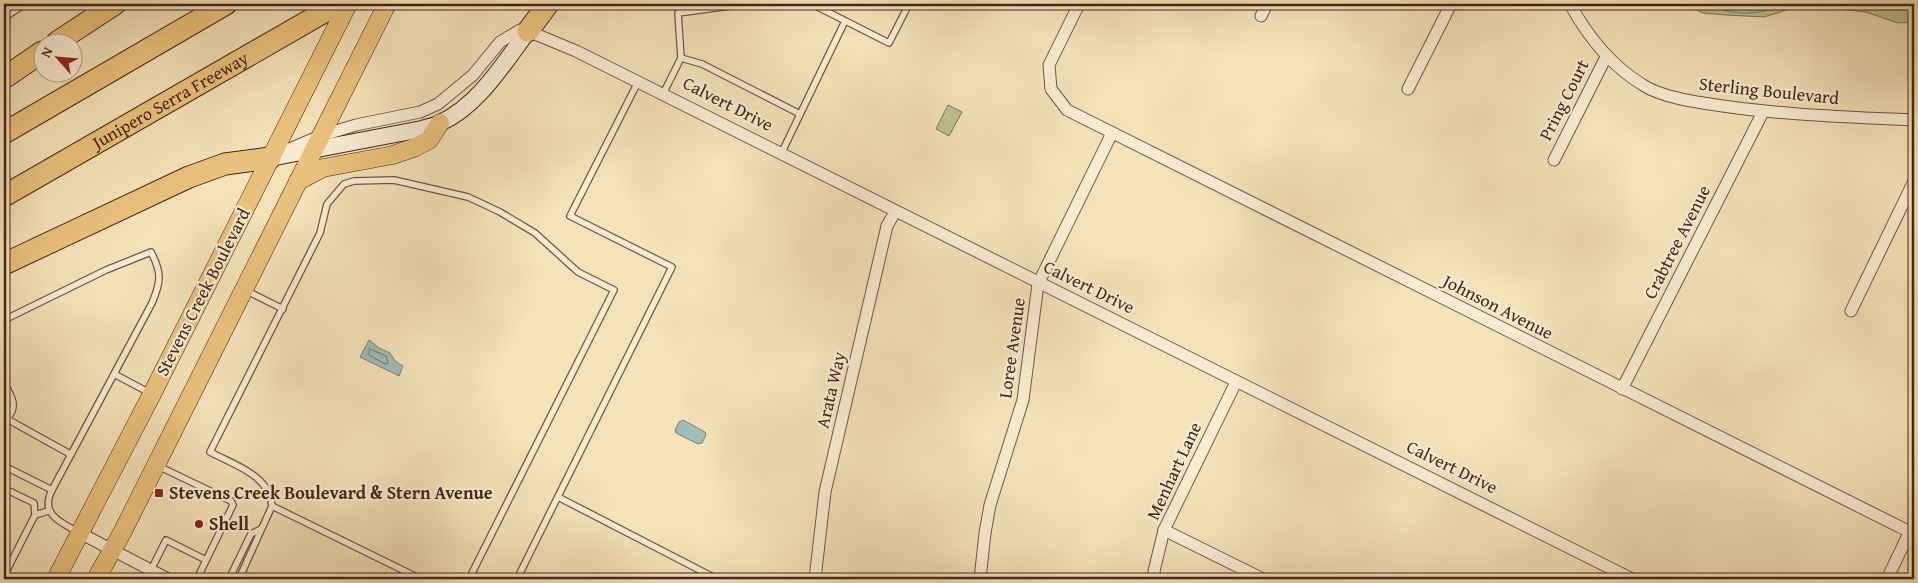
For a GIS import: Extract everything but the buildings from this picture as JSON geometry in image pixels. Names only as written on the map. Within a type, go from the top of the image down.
[{"type":"highway","points":[[72,32],[115,4]]},
{"type":"highway","points":[[4,133],[226,4]]},
{"type":"highway","name":"Junipero Serra Freeway","points":[[4,196],[338,4]]},
{"type":"highway","points":[[528,31],[548,4]]},
{"type":"highway","points":[[4,78],[32,59]]},
{"type":"highway","points":[[4,264],[189,177],[225,164],[270,158]]},
{"type":"main road","name":"Stevens Creek Boulevard","points":[[56,579],[152,394],[348,4]]},
{"type":"main road","name":"Stevens Creek Boulevard","points":[[96,579],[113,551],[316,142],[387,4]]},
{"type":"main road","points":[[298,181],[323,168],[393,155],[429,140],[440,124],[473,99],[499,70],[528,31]]},
{"type":"main road","points":[[270,158],[316,142],[422,129],[440,124]]},
{"type":"street","name":"Johnson Avenue","points":[[1079,4],[1049,64],[1051,89],[1067,110],[1912,533]]},
{"type":"street","points":[[1261,16],[1267,4]]},
{"type":"street","points":[[1408,89],[1451,4]]},
{"type":"street","name":"Sterling Boulevard","points":[[1570,4],[1582,27],[1606,57],[1644,86],[1687,100],[1763,112],[1914,120]]},
{"type":"street","points":[[316,142],[356,125],[420,112],[438,104],[473,75],[500,42],[520,30],[528,31]]},
{"type":"street","name":"Calvert Drive","points":[[528,31],[557,41],[1038,284],[1632,579]]},
{"type":"street","name":"Pring Court","points":[[1554,160],[1606,57]]},
{"type":"street","name":"Crabtree Avenue","points":[[1622,389],[1763,112]]},
{"type":"street","name":"Loree Avenue","points":[[980,579],[990,505],[1023,400],[1038,284],[1112,133]]},
{"type":"street","points":[[1851,312],[1914,181]]},
{"type":"street","name":"Arata Way","points":[[815,579],[825,492],[887,226],[895,212]]},
{"type":"street","name":"Menhart Lane","points":[[1155,579],[1154,571],[1164,530],[1236,382]]},
{"type":"street","points":[[1164,530],[1263,579]]},
{"type":"street","points":[[80,533],[168,579]]},
{"type":"street","points":[[1887,579],[1912,533]]},
{"type":"lane","points":[[4,18],[25,4]]},
{"type":"lane","points":[[663,94],[681,58],[678,13],[746,4]]},
{"type":"lane","points":[[812,4],[889,43],[909,4]]},
{"type":"lane","points":[[781,154],[845,21]]},
{"type":"lane","points":[[681,58],[702,64],[800,114]]},
{"type":"lane","points":[[517,579],[672,266],[570,216],[638,82]]},
{"type":"lane","points":[[239,579],[260,538],[260,529],[272,506],[271,497],[262,482],[255,475],[210,452],[320,233],[327,204],[339,188],[354,181],[394,180],[468,197],[535,233],[578,272],[614,290],[469,579]]},
{"type":"lane","points":[[4,320],[106,270],[151,252],[159,267],[160,285],[70,454],[47,504],[48,511],[62,524],[80,533]]},
{"type":"lane","points":[[244,289],[283,309]]},
{"type":"lane","points":[[114,374],[152,394]]},
{"type":"lane","points":[[4,382],[14,402],[13,412],[5,417],[70,454]]},
{"type":"lane","points":[[156,465],[231,501],[233,505],[197,579]]},
{"type":"lane","points":[[4,466],[52,490]]},
{"type":"lane","points":[[4,576],[35,515],[34,503],[5,489]]},
{"type":"lane","points":[[558,497],[717,579]]},
{"type":"lane","points":[[272,506],[421,579]]},
{"type":"lane","points":[[35,515],[48,511]]},
{"type":"lane","points":[[229,579],[251,534],[260,529]]},
{"type":"lane","points":[[151,570],[166,540],[206,560]]},
{"type":"green space","points":[[1684,4],[1914,4],[1914,22],[1898,23],[1866,12],[1830,8],[1796,7],[1764,17],[1726,15],[1703,13]]},
{"type":"green space","points":[[948,105],[962,112],[949,136],[936,129]]},
{"type":"water","points":[[1702,4],[1781,4],[1762,12],[1742,13]]},
{"type":"water","points":[[369,340],[379,348],[390,353],[395,361],[403,366],[399,376],[360,357]]},
{"type":"water","points":[[683,420],[705,432],[706,435],[702,443],[698,444],[676,433],[675,430],[679,422]]},
{"type":"place","name":"Stevens Creek Boulevard & Stern Avenue","points":[[159,493]]},
{"type":"place","name":"Shell","points":[[199,524]]}]
